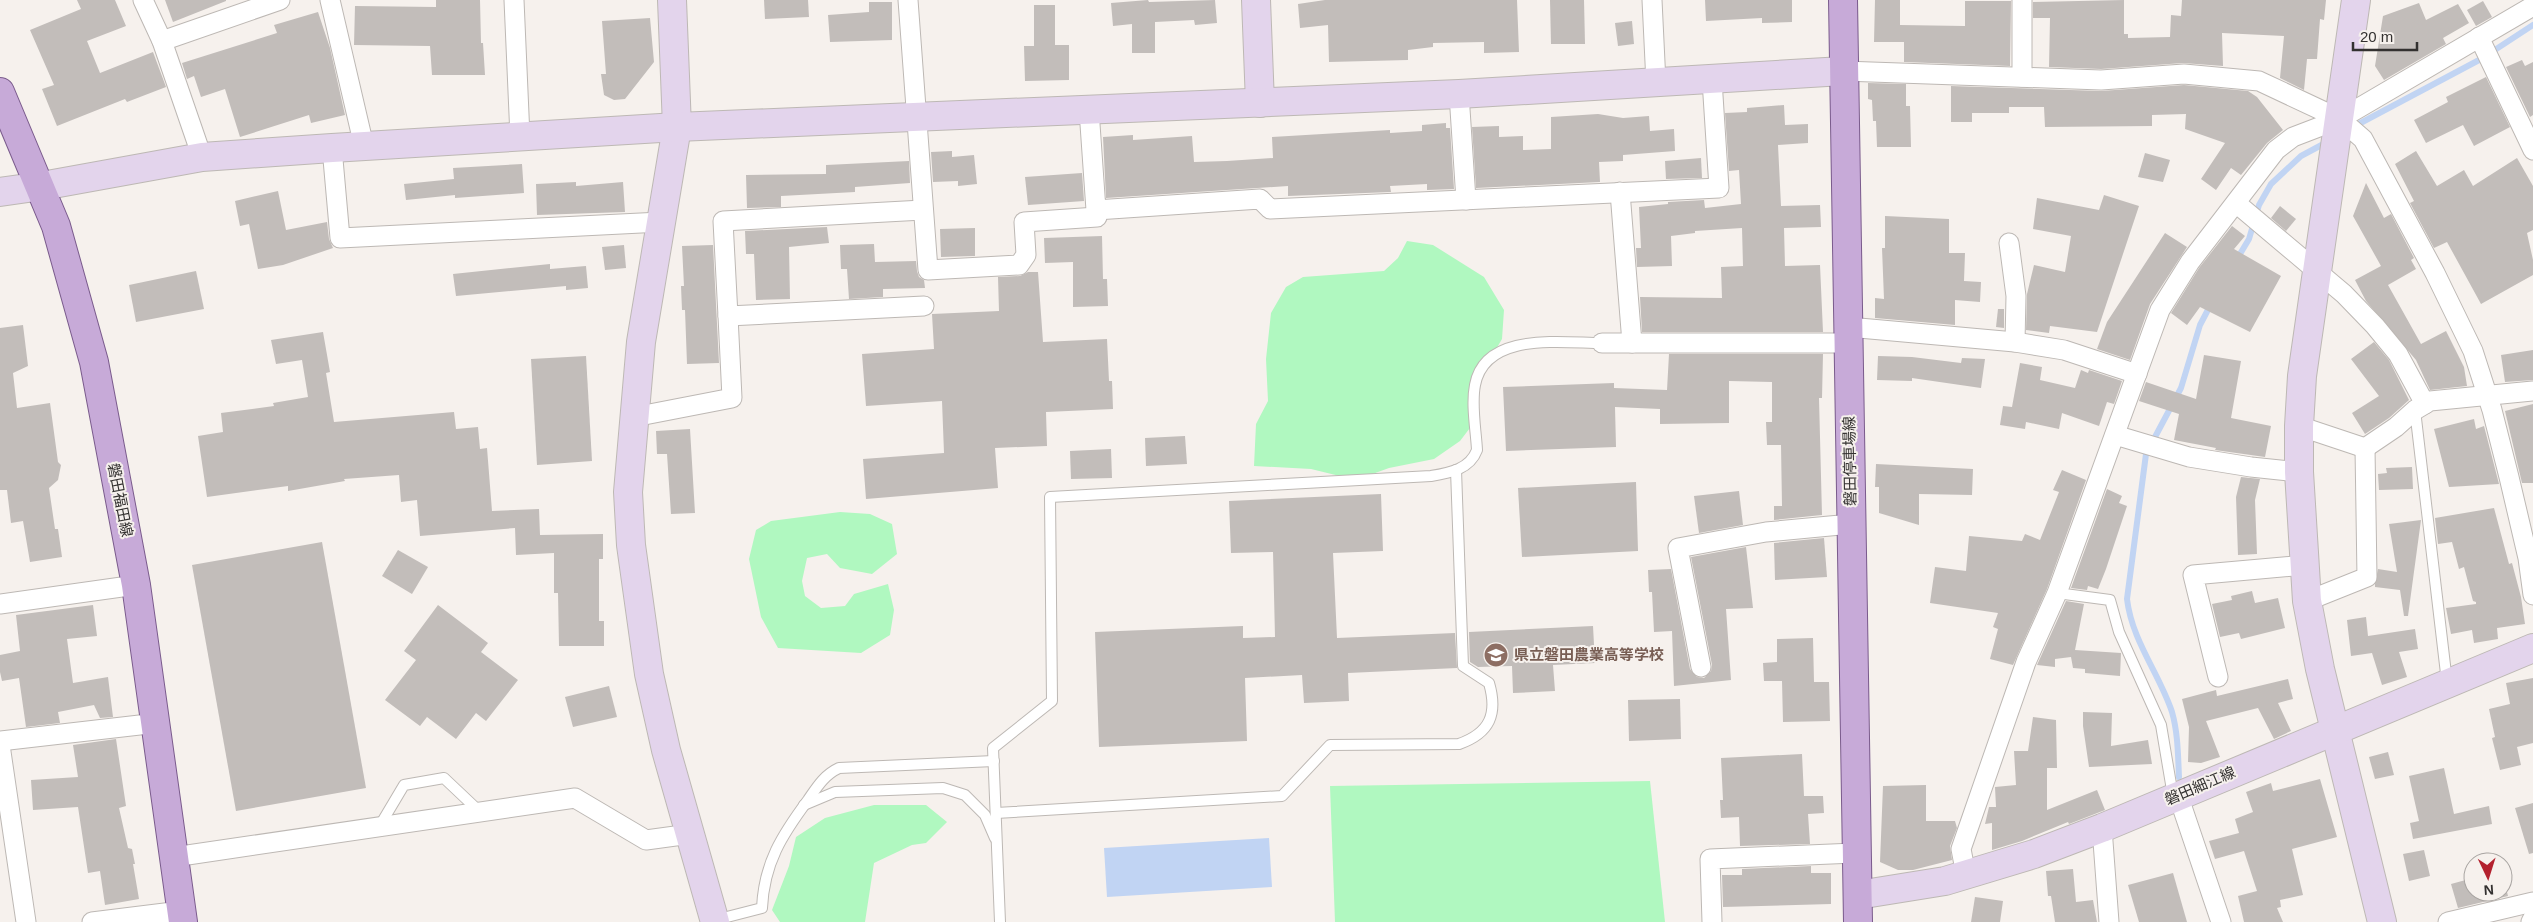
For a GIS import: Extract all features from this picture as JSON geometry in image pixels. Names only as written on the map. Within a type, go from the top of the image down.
[{"type":"main road","name":"磐田停車場線","points":[[1842,0],[1858,909]]},
{"type":"main road","name":"磐田福田線","points":[[0,92],[42,186],[56,226],[94,362],[136,585],[182,916]]},
{"type":"street","points":[[144,0],[162,41],[202,157]]},
{"type":"street","points":[[162,41],[280,0]]},
{"type":"street","points":[[330,0],[364,146]]},
{"type":"street","points":[[514,0],[520,137]]},
{"type":"street","points":[[672,0],[677,127],[641,342],[628,492],[631,545],[649,674],[666,750],[715,921]]},
{"type":"street","points":[[908,0],[928,270],[1019,265],[1026,255],[1024,222],[1096,217],[1089,110]]},
{"type":"street","points":[[1256,0],[1260,103]]},
{"type":"street","points":[[1652,0],[1656,83]]},
{"type":"street","points":[[2022,0],[2022,77]]},
{"type":"street","points":[[2356,0],[2302,376],[2299,472],[2307,601],[2320,670],[2382,922]]},
{"type":"street","points":[[1966,875],[1962,849],[2026,662],[2057,593],[2160,310],[2190,262],[2276,150],[2292,137],[2340,118],[2533,6]]},
{"type":"street","points":[[2479,37],[2533,150]]},
{"type":"street","points":[[0,192],[202,157],[677,127],[1459,94],[1843,71],[2101,80],[2184,74],[2259,81],[2340,118],[2363,139],[2435,273],[2473,351],[2487,396],[2510,477],[2528,558],[2533,595]]},
{"type":"street","points":[[1096,210],[1260,199],[1270,209],[1720,188],[1712,80]]},
{"type":"street","points":[[1459,94],[1466,200]]},
{"type":"street","points":[[332,148],[340,238],[661,222]]},
{"type":"street","points":[[1620,192],[1632,343]]},
{"type":"street","points":[[2236,203],[2316,273],[2344,294],[2375,326],[2398,354],[2420,407]]},
{"type":"street","points":[[634,417],[732,398],[723,221],[923,210]]},
{"type":"street","points":[[2009,243],[2016,296],[2015,342]]},
{"type":"street","points":[[728,316],[924,306]]},
{"type":"street","points":[[1602,343],[1848,335],[2015,342],[2064,350],[2137,374]]},
{"type":"street","points":[[2365,448],[2430,401],[2533,391]]},
{"type":"street","points":[[2299,426],[2365,448]]},
{"type":"street","points":[[2116,435],[2189,457],[2251,468],[2299,472]]},
{"type":"street","points":[[2307,601],[2367,577],[2365,448]]},
{"type":"street","points":[[1701,667],[1678,548],[1766,532],[1851,524]]},
{"type":"street","points":[[2218,677],[2193,575],[2305,565]]},
{"type":"street","points":[[0,604],[136,585]]},
{"type":"street","name":"磐田細江線","points":[[1858,909],[2034,854],[2102,828],[2533,648]]},
{"type":"street","points":[[0,741],[156,723]]},
{"type":"street","points":[[0,745],[26,922]]},
{"type":"street","points":[[2176,796],[2221,922]]},
{"type":"street","points":[[174,857],[575,798],[646,840],[690,834]]},
{"type":"street","points":[[2102,828],[2110,922]]},
{"type":"street","points":[[1712,922],[1710,859],[1856,853]]},
{"type":"street","points":[[2448,922],[2533,902]]},
{"type":"street","points":[[92,922],[182,916]]},
{"type":"street","points":[[2531,922],[2533,918]]},
{"type":"lane","points":[[1000,922],[993,748],[1052,702],[1050,497],[1431,476],[1456,470],[1473,459],[1477,450],[1475,385],[1479,373],[1488,360],[1504,348],[1526,342],[1602,343]]},
{"type":"lane","points":[[2420,407],[2447,684]]},
{"type":"lane","points":[[996,814],[1282,796],[1330,745],[1459,744],[1475,738],[1485,728],[1494,707],[1489,683],[1479,674],[1462,666],[1456,470]]},
{"type":"lane","points":[[2057,593],[2110,600],[2119,632],[2161,725],[2176,796]]},
{"type":"lane","points":[[715,921],[762,908],[763,884],[784,832],[828,773],[839,768],[994,761]]},
{"type":"lane","points":[[379,827],[404,785],[444,778],[481,812]]},
{"type":"lane","points":[[804,805],[835,792],[943,788],[965,795],[985,815],[997,844]]},
{"type":"green space","points":[[1407,241],[1433,245],[1484,277],[1504,310],[1502,339],[1475,385],[1476,420],[1460,441],[1434,459],[1389,468],[1356,480],[1311,469],[1254,466],[1256,424],[1268,401],[1266,359],[1271,313],[1286,287],[1303,277],[1384,271],[1398,258]]},
{"type":"green space","points":[[840,512],[870,514],[892,524],[897,554],[872,574],[840,568],[827,554],[807,558],[802,581],[805,596],[821,608],[845,606],[854,594],[888,584],[894,610],[890,635],[861,653],[778,648],[761,617],[749,559],[756,530],[771,521]]},
{"type":"green space","points":[[1650,781],[1665,922],[1335,922],[1330,786]]},
{"type":"green space","points":[[874,805],[926,805],[947,822],[926,843],[912,845],[874,863],[865,922],[780,922],[772,910],[789,866],[796,837],[825,818]]},
{"type":"water","points":[[1269,838],[1272,887],[1107,897],[1104,848]]},
{"type":"building","points":[[77,0],[115,0],[126,26],[87,41],[100,73],[153,52],[166,87],[127,102],[125,99],[57,126],[42,89],[54,85],[30,30],[81,9]]},
{"type":"building","points":[[165,0],[226,0],[226,1],[173,22]]},
{"type":"building","points":[[436,0],[480,0],[481,43],[483,43],[485,75],[432,75],[430,46],[354,45],[355,6],[436,7]]},
{"type":"building","points":[[764,0],[808,0],[809,17],[765,19]]},
{"type":"building","points":[[1148,0],[1149,2],[1215,0],[1217,23],[1195,25],[1194,20],[1155,22],[1155,53],[1132,53],[1132,24],[1113,26],[1111,3]]},
{"type":"building","points":[[1325,0],[1517,0],[1519,52],[1484,53],[1484,42],[1433,43],[1433,47],[1408,50],[1408,60],[1329,62],[1328,25],[1300,28],[1298,4]]},
{"type":"building","points":[[1550,0],[1584,0],[1585,44],[1551,44]]},
{"type":"building","points":[[1705,0],[1792,0],[1792,22],[1762,23],[1762,18],[1706,21]]},
{"type":"building","points":[[1875,0],[1900,0],[1900,25],[1965,26],[1965,1],[2011,1],[2010,66],[1904,62],[1904,42],[1874,42]]},
{"type":"building","points":[[2124,0],[2124,34],[2128,34],[2128,38],[2170,37],[2171,15],[2181,16],[2182,0],[2326,0],[2324,20],[2320,19],[2317,59],[2307,59],[2304,90],[2280,78],[2284,36],[2222,33],[2223,66],[2183,63],[2101,69],[2049,67],[2050,18],[2033,18],[2033,2]]},
{"type":"building","points":[[2483,1],[2492,17],[2476,26],[2467,10]]},
{"type":"building","points":[[869,2],[892,2],[892,40],[830,42],[828,15],[869,12]]},
{"type":"building","points":[[2419,3],[2426,20],[2458,4],[2469,23],[2443,38],[2446,44],[2384,80],[2375,66],[2383,16]]},
{"type":"building","points":[[1034,5],[1055,5],[1055,45],[1069,45],[1069,80],[1025,81],[1024,46],[1034,46]]},
{"type":"building","points":[[318,12],[330,48],[345,115],[311,123],[309,115],[240,137],[225,89],[201,97],[194,76],[187,79],[182,63],[277,33],[274,25]]},
{"type":"building","points":[[650,18],[654,62],[625,99],[614,100],[604,95],[601,74],[606,74],[602,21]]},
{"type":"building","points":[[1632,21],[1634,44],[1618,46],[1615,23]]},
{"type":"building","points":[[2522,60],[2525,66],[2533,62],[2533,115],[2530,117],[2506,67]]},
{"type":"building","points":[[2486,77],[2510,127],[2474,146],[2463,125],[2426,143],[2414,120],[2448,102],[2446,97]]},
{"type":"building","points":[[1868,83],[1906,84],[1906,106],[1910,106],[1911,147],[1877,147],[1876,121],[1873,121],[1872,100],[1868,99]]},
{"type":"building","points":[[2184,85],[2248,91],[2257,97],[2283,130],[2267,143],[2241,175],[2231,168],[2216,190],[2201,179],[2225,143],[2185,129],[2186,114],[2152,115],[2152,126],[2045,127],[2044,107],[2009,107],[2009,113],[1972,113],[1972,122],[1951,122],[1951,86],[2101,91]]},
{"type":"building","points":[[1784,105],[1785,125],[1808,124],[1808,143],[1778,145],[1781,206],[1820,205],[1821,227],[1784,228],[1785,266],[1820,265],[1823,332],[1642,332],[1640,297],[1722,298],[1721,267],[1743,266],[1742,228],[1695,231],[1695,233],[1671,236],[1672,266],[1637,267],[1636,248],[1641,248],[1639,207],[1668,204],[1668,202],[1704,200],[1705,208],[1741,204],[1739,170],[1729,171],[1725,113],[1747,112],[1747,108]]},
{"type":"building","points":[[1598,114],[1623,118],[1649,116],[1650,131],[1674,129],[1675,151],[1623,155],[1623,161],[1599,162],[1600,182],[1476,188],[1472,127],[1499,126],[1499,137],[1523,136],[1523,150],[1551,149],[1551,117]]},
{"type":"building","points":[[1446,123],[1446,128],[1450,128],[1454,189],[1427,190],[1427,184],[1390,186],[1391,192],[1288,196],[1288,186],[1106,198],[1103,137],[1133,135],[1133,140],[1192,136],[1194,162],[1227,161],[1273,158],[1272,137],[1390,130],[1390,133],[1422,131],[1422,125]]},
{"type":"building","points":[[952,151],[952,157],[974,155],[977,184],[958,186],[958,181],[933,182],[931,152]]},
{"type":"building","points":[[2416,151],[2437,186],[2464,170],[2473,186],[2517,158],[2533,186],[2533,230],[2527,233],[2533,260],[2533,275],[2481,304],[2447,242],[2434,248],[2410,203],[2414,201],[2395,164]]},
{"type":"building","points":[[2145,153],[2170,160],[2163,182],[2138,177]]},
{"type":"building","points":[[1701,158],[1702,178],[1666,179],[1665,161]]},
{"type":"building","points":[[909,161],[910,183],[855,187],[855,192],[781,196],[781,207],[747,208],[746,175],[826,174],[826,165]]},
{"type":"building","points":[[522,164],[524,193],[455,198],[455,195],[406,200],[404,184],[454,179],[453,168]]},
{"type":"building","points":[[1082,173],[1084,201],[1028,205],[1025,177]]},
{"type":"building","points":[[576,182],[576,186],[623,182],[625,212],[537,215],[536,184]]},
{"type":"building","points":[[2366,183],[2384,218],[2391,214],[2414,258],[2411,260],[2416,269],[2388,285],[2421,344],[2446,331],[2464,367],[2467,386],[2430,390],[2416,360],[2366,301],[2355,280],[2381,266],[2353,216]]},
{"type":"building","points":[[278,191],[286,230],[327,222],[329,239],[333,248],[283,265],[258,269],[249,224],[240,226],[235,201]]},
{"type":"building","points":[[2104,195],[2139,206],[2097,332],[2050,326],[2049,333],[2026,330],[2027,294],[2034,265],[2065,272],[2071,236],[2033,229],[2037,198],[2099,210]]},
{"type":"building","points":[[2280,206],[2296,219],[2286,231],[2271,218]]},
{"type":"building","points":[[1885,216],[1949,219],[1949,253],[1965,253],[1964,281],[1981,282],[1980,302],[1955,300],[1955,325],[1875,318],[1875,298],[1884,299],[1882,248],[1885,248]]},
{"type":"building","points":[[2232,226],[2245,236],[2234,249],[2281,276],[2250,332],[2200,307],[2187,325],[2171,313],[2199,268]]},
{"type":"building","points":[[827,227],[829,243],[789,247],[790,299],[756,300],[754,254],[746,254],[745,231]]},
{"type":"building","points":[[975,228],[975,256],[941,257],[940,229]]},
{"type":"building","points":[[2165,233],[2187,247],[2150,304],[2130,360],[2097,349],[2107,322]]},
{"type":"building","points":[[1102,236],[1103,279],[1107,279],[1108,306],[1073,307],[1073,262],[1045,263],[1044,238]]},
{"type":"building","points":[[874,244],[875,262],[916,261],[919,277],[924,280],[925,288],[883,289],[883,297],[849,299],[847,269],[841,269],[840,245]]},
{"type":"building","points":[[624,245],[626,268],[605,270],[602,247]]},
{"type":"building","points":[[713,245],[719,363],[687,364],[685,310],[682,310],[681,286],[684,286],[682,246]]},
{"type":"building","points":[[550,264],[550,269],[586,266],[588,288],[566,290],[566,286],[456,296],[453,274]]},
{"type":"building","points":[[196,271],[204,309],[136,322],[129,285]]},
{"type":"building","points":[[1028,272],[1038,272],[1043,342],[1107,339],[1109,381],[1112,381],[1113,409],[1046,412],[1047,446],[995,448],[998,488],[866,499],[863,459],[944,453],[942,401],[866,406],[862,354],[934,349],[932,314],[999,311],[998,277],[1020,276]]},
{"type":"building","points":[[1998,309],[2004,309],[2004,328],[1996,327]]},
{"type":"building","points":[[23,325],[28,366],[13,373],[17,408],[50,403],[58,462],[61,465],[58,480],[49,488],[55,529],[58,529],[62,557],[30,562],[23,521],[11,523],[7,490],[0,490],[0,328]]},
{"type":"building","points":[[323,332],[330,372],[326,373],[334,422],[454,412],[456,429],[478,427],[480,449],[487,448],[492,511],[539,509],[540,535],[603,534],[603,559],[599,559],[599,621],[604,621],[604,646],[559,646],[558,593],[554,593],[554,553],[516,555],[515,528],[420,536],[417,500],[401,502],[399,475],[344,479],[345,481],[288,491],[288,486],[207,497],[198,436],[223,432],[221,413],[274,406],[273,403],[308,397],[302,360],[276,364],[271,340]]},
{"type":"building","points":[[2374,342],[2389,360],[2409,400],[2389,418],[2365,434],[2352,413],[2379,396],[2351,359]]},
{"type":"building","points":[[2533,350],[2533,380],[2505,382],[2501,355]]},
{"type":"building","points":[[1669,354],[1823,354],[1822,398],[1819,398],[1822,515],[1774,520],[1774,506],[1782,506],[1781,445],[1767,445],[1766,422],[1772,422],[1772,382],[1729,381],[1729,423],[1660,424],[1660,409],[1615,407],[1616,447],[1506,451],[1503,387],[1614,383],[1614,388],[1667,390]]},
{"type":"building","points":[[2204,355],[2241,361],[2231,418],[2271,426],[2265,457],[2215,450],[2216,448],[2174,440],[2179,414],[2139,401],[2146,382],[2196,399]]},
{"type":"building","points":[[586,356],[592,461],[537,465],[531,359]]},
{"type":"building","points":[[1878,356],[1912,357],[1961,363],[1962,358],[1985,359],[1981,388],[1912,378],[1912,381],[1877,380]]},
{"type":"building","points":[[2020,363],[2042,367],[2040,380],[2075,388],[2081,370],[2088,373],[2089,370],[2122,381],[2114,404],[2107,402],[2099,426],[2062,413],[2059,429],[2026,422],[2025,429],[2000,425],[2003,406],[2012,407]]},
{"type":"building","points":[[2533,404],[2533,483],[2522,483],[2505,411]]},
{"type":"building","points":[[2474,419],[2476,429],[2484,426],[2499,484],[2449,487],[2434,429]]},
{"type":"building","points":[[690,429],[695,513],[671,514],[667,454],[657,454],[656,431]]},
{"type":"building","points":[[1185,436],[1187,464],[1146,466],[1145,438]]},
{"type":"building","points":[[1111,449],[1112,478],[1071,479],[1070,451]]},
{"type":"building","points":[[1876,464],[1973,469],[1972,495],[1919,494],[1919,525],[1879,513],[1879,487],[1875,487]]},
{"type":"building","points":[[2412,467],[2413,489],[2379,490],[2378,474],[2387,473],[2386,468]]},
{"type":"building","points":[[2062,470],[2086,480],[2047,589],[2013,665],[1990,659],[1998,629],[1993,627],[1998,613],[1930,603],[1935,567],[1966,571],[1969,536],[2022,541],[2025,534],[2040,540],[2059,492],[2053,490]]},
{"type":"building","points":[[2241,477],[2260,479],[2255,500],[2257,554],[2238,555],[2236,497]]},
{"type":"building","points":[[1636,482],[1638,551],[1522,557],[1518,488]]},
{"type":"building","points":[[2107,489],[2122,496],[2119,503],[2127,506],[2106,569],[2098,589],[2088,586],[2087,590],[2071,588]]},
{"type":"building","points":[[1739,491],[1743,525],[1699,533],[1694,496]]},
{"type":"building","points":[[1381,494],[1383,551],[1333,553],[1337,638],[1455,633],[1457,668],[1348,673],[1349,701],[1304,703],[1302,675],[1245,678],[1247,741],[1099,747],[1095,632],[1243,626],[1243,638],[1275,637],[1273,552],[1231,553],[1229,501]]},
{"type":"building","points":[[2494,508],[2509,564],[2512,563],[2521,597],[2525,624],[2497,628],[2498,639],[2474,643],[2472,630],[2451,634],[2446,608],[2476,604],[2476,602],[2473,601],[2464,567],[2459,569],[2452,542],[2438,544],[2435,518]]},
{"type":"building","points":[[2421,520],[2408,616],[2404,616],[2400,590],[2375,587],[2375,584],[2378,569],[2397,572],[2389,524]]},
{"type":"building","points":[[1824,538],[1827,577],[1775,580],[1774,543]]},
{"type":"building","points":[[322,542],[366,788],[236,811],[192,565]]},
{"type":"building","points":[[1746,547],[1753,608],[1726,609],[1731,680],[1674,686],[1672,631],[1654,632],[1652,592],[1649,592],[1648,570],[1671,569],[1690,669],[1697,677],[1704,678],[1711,671],[1712,665],[1691,557]]},
{"type":"building","points":[[398,550],[428,567],[412,594],[382,576]]},
{"type":"building","points":[[2252,591],[2255,603],[2278,598],[2285,628],[2241,639],[2239,633],[2220,637],[2212,604],[2232,600],[2231,596]]},
{"type":"building","points":[[2066,601],[2084,604],[2075,650],[2121,653],[2120,676],[2085,673],[2085,669],[2073,668],[2071,657],[2055,659],[2055,667],[2037,665]]},
{"type":"building","points":[[93,605],[97,636],[67,639],[73,683],[108,677],[113,717],[100,718],[94,705],[58,712],[60,723],[26,727],[19,678],[2,681],[0,672],[0,655],[20,651],[16,615]]},
{"type":"building","points":[[438,605],[488,643],[481,652],[518,680],[486,721],[476,713],[456,739],[427,717],[420,726],[385,700],[416,660],[404,651]]},
{"type":"building","points":[[2366,617],[2368,636],[2415,629],[2418,649],[2399,652],[2407,677],[2382,685],[2372,653],[2351,656],[2347,620]]},
{"type":"building","points":[[1593,626],[1595,663],[1553,665],[1555,691],[1513,693],[1512,666],[1478,667],[1470,662],[1469,632]]},
{"type":"building","points":[[1813,638],[1814,682],[1829,682],[1830,721],[1783,722],[1782,681],[1764,681],[1763,663],[1777,662],[1777,639]]},
{"type":"building","points":[[2533,678],[2533,743],[2517,747],[2521,765],[2500,770],[2492,738],[2495,737],[2489,709],[2510,704],[2506,683]]},
{"type":"building","points":[[2288,679],[2293,699],[2278,703],[2291,731],[2274,739],[2258,708],[2206,721],[2220,757],[2201,763],[2188,762],[2189,727],[2182,699],[2216,690],[2217,696]]},
{"type":"building","points":[[609,686],[617,717],[573,727],[565,697]]},
{"type":"building","points":[[1680,699],[1681,739],[1629,741],[1628,700]]},
{"type":"building","points":[[2083,712],[2112,713],[2111,746],[2148,740],[2152,764],[2089,767],[2083,726]]},
{"type":"building","points":[[2033,717],[2056,720],[2057,768],[2047,768],[2047,810],[2097,790],[2105,810],[2069,824],[2068,822],[2022,841],[1992,850],[1992,823],[1985,824],[1989,807],[1996,807],[1995,787],[2016,785],[2014,751],[2028,751]]},
{"type":"building","points":[[116,739],[126,806],[119,808],[128,848],[132,849],[139,899],[105,905],[100,871],[88,873],[78,807],[33,810],[31,780],[78,777],[73,745]]},
{"type":"building","points":[[2388,752],[2394,775],[2375,779],[2369,757]]},
{"type":"building","points":[[1802,754],[1804,796],[1823,796],[1824,813],[1808,814],[1810,844],[1740,846],[1739,817],[1721,818],[1720,800],[1723,800],[1721,758]]},
{"type":"building","points":[[2444,768],[2454,814],[2489,806],[2492,824],[2413,839],[2410,823],[2419,821],[2409,776]]},
{"type":"building","points":[[2320,779],[2337,837],[2292,849],[2303,895],[2280,900],[2281,907],[2277,908],[2283,922],[2244,922],[2238,896],[2257,891],[2244,851],[2215,859],[2209,841],[2239,833],[2235,819],[2253,812],[2246,792],[2271,783],[2273,791]]},
{"type":"building","points":[[1926,785],[1926,821],[1955,821],[1957,828],[1950,846],[1952,860],[1913,870],[1898,870],[1880,862],[1883,786]]},
{"type":"building","points":[[2533,803],[2533,853],[2529,854],[2515,808]]},
{"type":"building","points":[[2424,850],[2430,876],[2409,881],[2403,854]]},
{"type":"building","points":[[1811,866],[1811,873],[1831,873],[1831,904],[1723,907],[1722,875],[1742,875],[1742,869]]},
{"type":"building","points":[[2073,869],[2076,902],[2093,900],[2097,922],[2055,922],[2051,896],[2048,896],[2046,871]]},
{"type":"building","points":[[2173,873],[2187,922],[2139,922],[2128,885]]},
{"type":"building","points":[[2463,881],[2463,902],[2483,902],[2458,908],[2451,884]]},
{"type":"building","points":[[1975,897],[2003,901],[2000,922],[1971,922]]},
{"type":"waterway","points":[[2353,127],[2481,59],[2533,25]]},
{"type":"waterway","points":[[2237,259],[2249,239],[2259,205],[2271,184],[2301,156],[2329,141]]},
{"type":"waterway","points":[[2179,777],[2177,736],[2172,712],[2134,629],[2127,599],[2146,454],[2181,388],[2200,325],[2211,304]]},
{"type":"place","name":"県立磐田農業高等学校","points":[[1496,655]]}]
